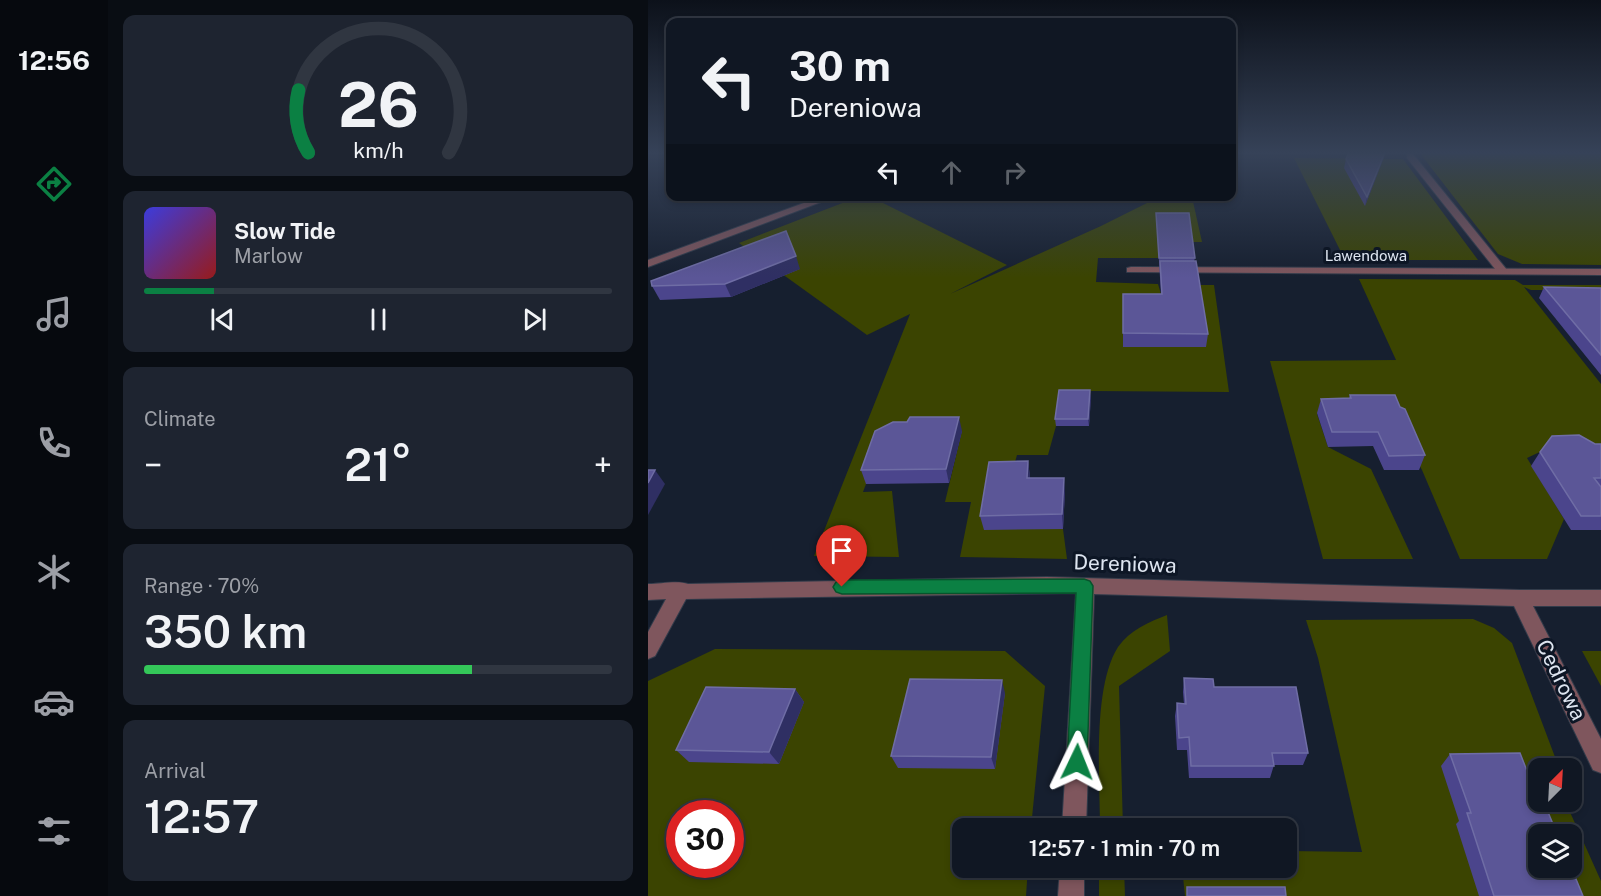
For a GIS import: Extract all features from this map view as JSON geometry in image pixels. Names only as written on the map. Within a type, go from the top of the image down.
[{"type":"street","points":[[1440,194],[1503,272]]},
{"type":"street","points":[[648,264],[819,201]]},
{"type":"street","name":"Lawendowa","points":[[1131,270],[1601,272]]},
{"type":"street","points":[[1074,818],[1084,586]]},
{"type":"street","name":"Dereniowa","points":[[648,591],[1084,586],[1520,598],[1601,598]]},
{"type":"street","points":[[648,650],[682,589]]},
{"type":"street","name":"Cedrowa","points":[[1520,598],[1601,762]]},
{"type":"street","points":[[1071,896],[1072,878]]},
{"type":"green space","points":[[1312,194],[1429,194],[1478,260],[1345,260]]},
{"type":"green space","points":[[1451,194],[1601,194],[1601,265],[1522,264],[1498,254]]},
{"type":"green space","points":[[848,201],[879,201],[1007,265],[950,294],[1151,201],[1193,201],[1202,242],[1168,242],[1170,258],[1098,258],[1096,282],[1158,284],[1161,294],[1124,347],[1206,347],[1189,285],[1214,285],[1229,392],[1091,391],[1090,397],[1056,426],[1048,455],[1017,455],[1011,476],[1063,529],[1067,559],[960,557],[971,502],[945,502],[962,431],[866,484],[863,492],[892,491],[899,557],[814,556],[910,314],[867,335],[739,243]]},
{"type":"green space","points":[[1359,279],[1515,280],[1523,285],[1601,285],[1601,323],[1554,290],[1531,290],[1524,287],[1601,384],[1601,454],[1544,450],[1527,458],[1564,519],[1547,559],[1460,559],[1422,470],[1389,410],[1317,414],[1328,447],[1371,469],[1413,559],[1323,559],[1270,361],[1396,360]]},
{"type":"green space","points":[[1167,615],[1170,651],[1119,686],[1123,818],[1100,818],[1099,734],[1104,686],[1118,647],[1134,631]]},
{"type":"green space","points":[[1473,619],[1494,628],[1512,643],[1555,757],[1528,758],[1528,812],[1570,812],[1575,824],[1528,824],[1528,878],[1582,878],[1582,839],[1601,881],[1601,896],[1185,896],[1183,878],[1297,878],[1297,851],[1362,852],[1318,658],[1306,620]]},
{"type":"green space","points":[[715,649],[1005,651],[1045,686],[1032,818],[952,818],[952,878],[1027,878],[1026,896],[648,896],[648,681]]},
{"type":"green space","points":[[1582,651],[1601,651],[1601,686]]},
{"type":"green space","points":[[1099,878],[1124,878],[1125,896],[1099,896]]},
{"type":"building","points":[[1156,213],[1189,213],[1195,258],[1159,258]]},
{"type":"building","points":[[786,231],[796,256],[725,284],[652,286],[651,281]]},
{"type":"building","points":[[1160,261],[1196,261],[1208,334],[1123,333],[1123,294],[1162,294]]},
{"type":"building","points":[[1544,287],[1601,288],[1601,355]]},
{"type":"building","points":[[1059,390],[1090,390],[1088,419],[1055,419]]},
{"type":"building","points":[[1350,395],[1395,395],[1400,407],[1405,409],[1425,455],[1389,456],[1378,432],[1332,432],[1321,399],[1351,398]]},
{"type":"building","points":[[910,417],[959,417],[946,469],[861,470],[875,431],[893,422],[907,422]]},
{"type":"building","points":[[1579,435],[1595,444],[1601,444],[1601,478],[1594,478],[1601,487],[1601,516],[1581,516],[1540,452],[1552,436]]},
{"type":"building","points":[[1028,461],[1027,478],[1064,478],[1062,514],[980,516],[989,462]]},
{"type":"building","points":[[648,470],[655,470],[648,483]]},
{"type":"building","points":[[1184,678],[1213,679],[1214,687],[1296,687],[1308,753],[1272,753],[1274,766],[1191,766],[1189,737],[1179,738],[1177,703],[1186,704]]},
{"type":"building","points":[[910,679],[1002,680],[991,757],[891,756]]},
{"type":"building","points":[[706,687],[795,689],[769,752],[676,750]]},
{"type":"building","points":[[1520,753],[1528,774],[1528,812],[1548,812],[1553,824],[1528,824],[1528,878],[1576,878],[1583,896],[1494,896],[1467,813],[1471,813],[1450,754]]},
{"type":"building","points":[[1187,887],[1285,887],[1286,896],[1187,896]]},
{"type":"route","points":[[842,587],[1084,586],[1077,762]]}]
